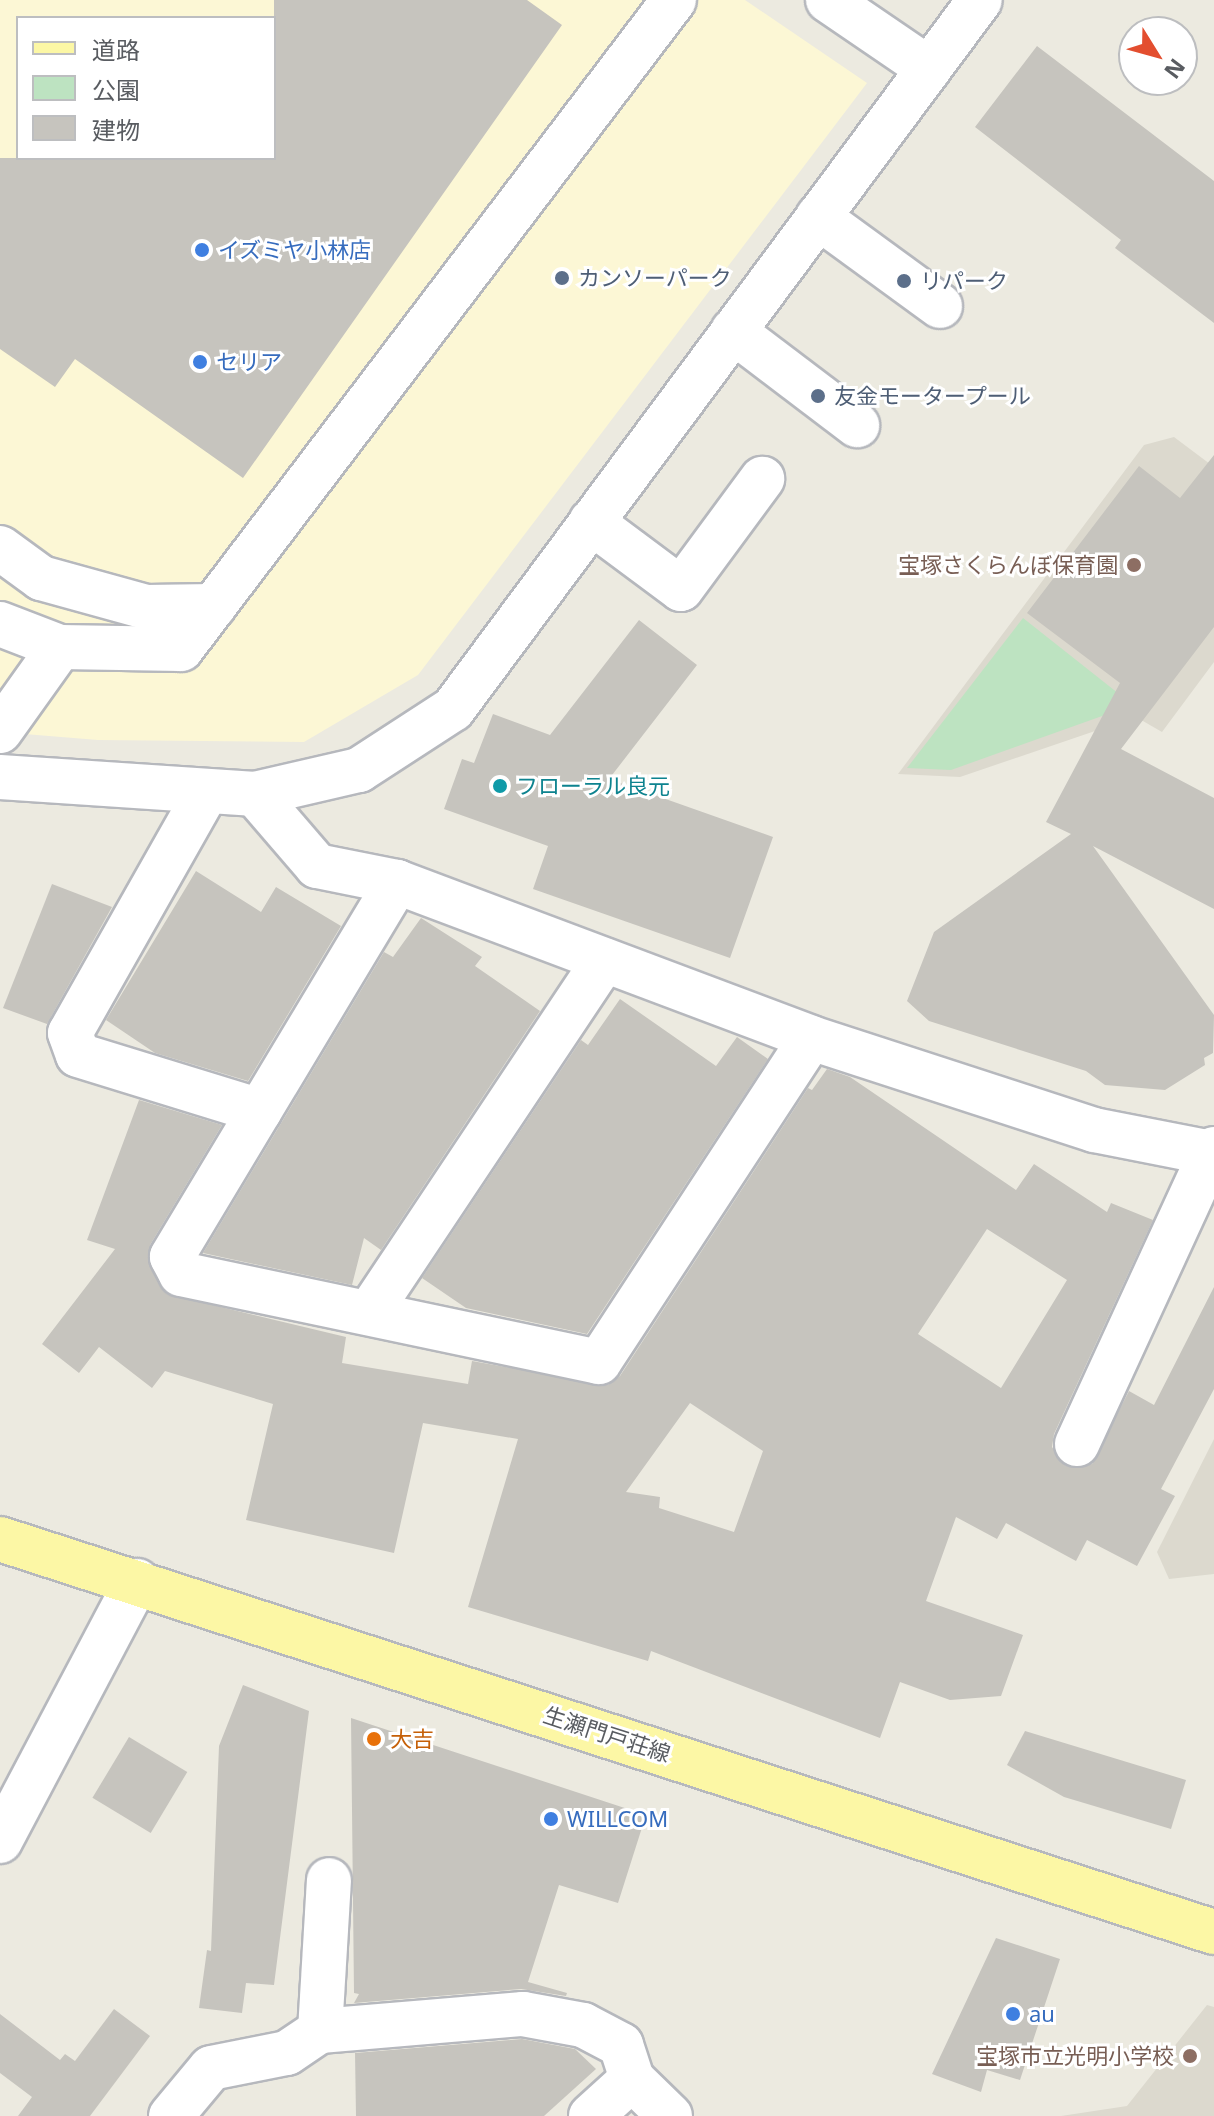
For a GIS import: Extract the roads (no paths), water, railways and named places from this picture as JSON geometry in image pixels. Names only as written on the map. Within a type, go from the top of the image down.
[{"type":"main road","name":"生瀬門戸荘線","points":[[0,1539],[1214,1932]]},
{"type":"street","points":[[0,624],[60,647],[181,649],[674,0]]},
{"type":"street","points":[[828,0],[929,69]]},
{"type":"street","points":[[0,777],[255,794],[359,770],[453,709],[980,0]]},
{"type":"street","points":[[818,217],[940,306]]},
{"type":"street","points":[[733,331],[857,425]]},
{"type":"street","points":[[591,522],[681,589],[762,479]]},
{"type":"street","points":[[0,548],[41,578],[131,603],[214,606]]},
{"type":"street","points":[[0,731],[60,647]]},
{"type":"street","points":[[207,791],[70,1033],[78,1055],[260,1111]]},
{"type":"street","points":[[255,794],[317,866],[397,882],[811,1038],[1094,1130],[1212,1151],[1077,1444]]},
{"type":"street","points":[[397,882],[172,1257],[181,1274],[599,1362],[811,1038]]},
{"type":"street","points":[[369,1313],[604,960]]},
{"type":"street","points":[[0,1841],[137,1581]]},
{"type":"street","points":[[320,2031],[329,1880]]},
{"type":"street","points":[[171,2116],[211,2068],[287,2053],[320,2031],[523,2014],[583,2025],[621,2045],[632,2079],[670,2116]]},
{"type":"street","points":[[591,2116],[632,2079]]},
{"type":"place","name":"イズミヤ小林店","points":[[202,250]]},
{"type":"place","name":"カンソーパーク","points":[[562,278]]},
{"type":"place","name":"リパーク","points":[[904,281]]},
{"type":"place","name":"セリア","points":[[200,362]]},
{"type":"place","name":"友金モータープール","points":[[818,396]]},
{"type":"place","name":"宝塚さくらんぼ保育園","points":[[1134,565]]},
{"type":"place","name":"フローラル良元","points":[[500,786]]},
{"type":"place","name":"大吉","points":[[374,1739]]},
{"type":"place","name":"WILLCOM","points":[[551,1819]]},
{"type":"place","name":"au","points":[[1013,2014]]},
{"type":"place","name":"宝塚市立光明小学校","points":[[1190,2056]]}]
